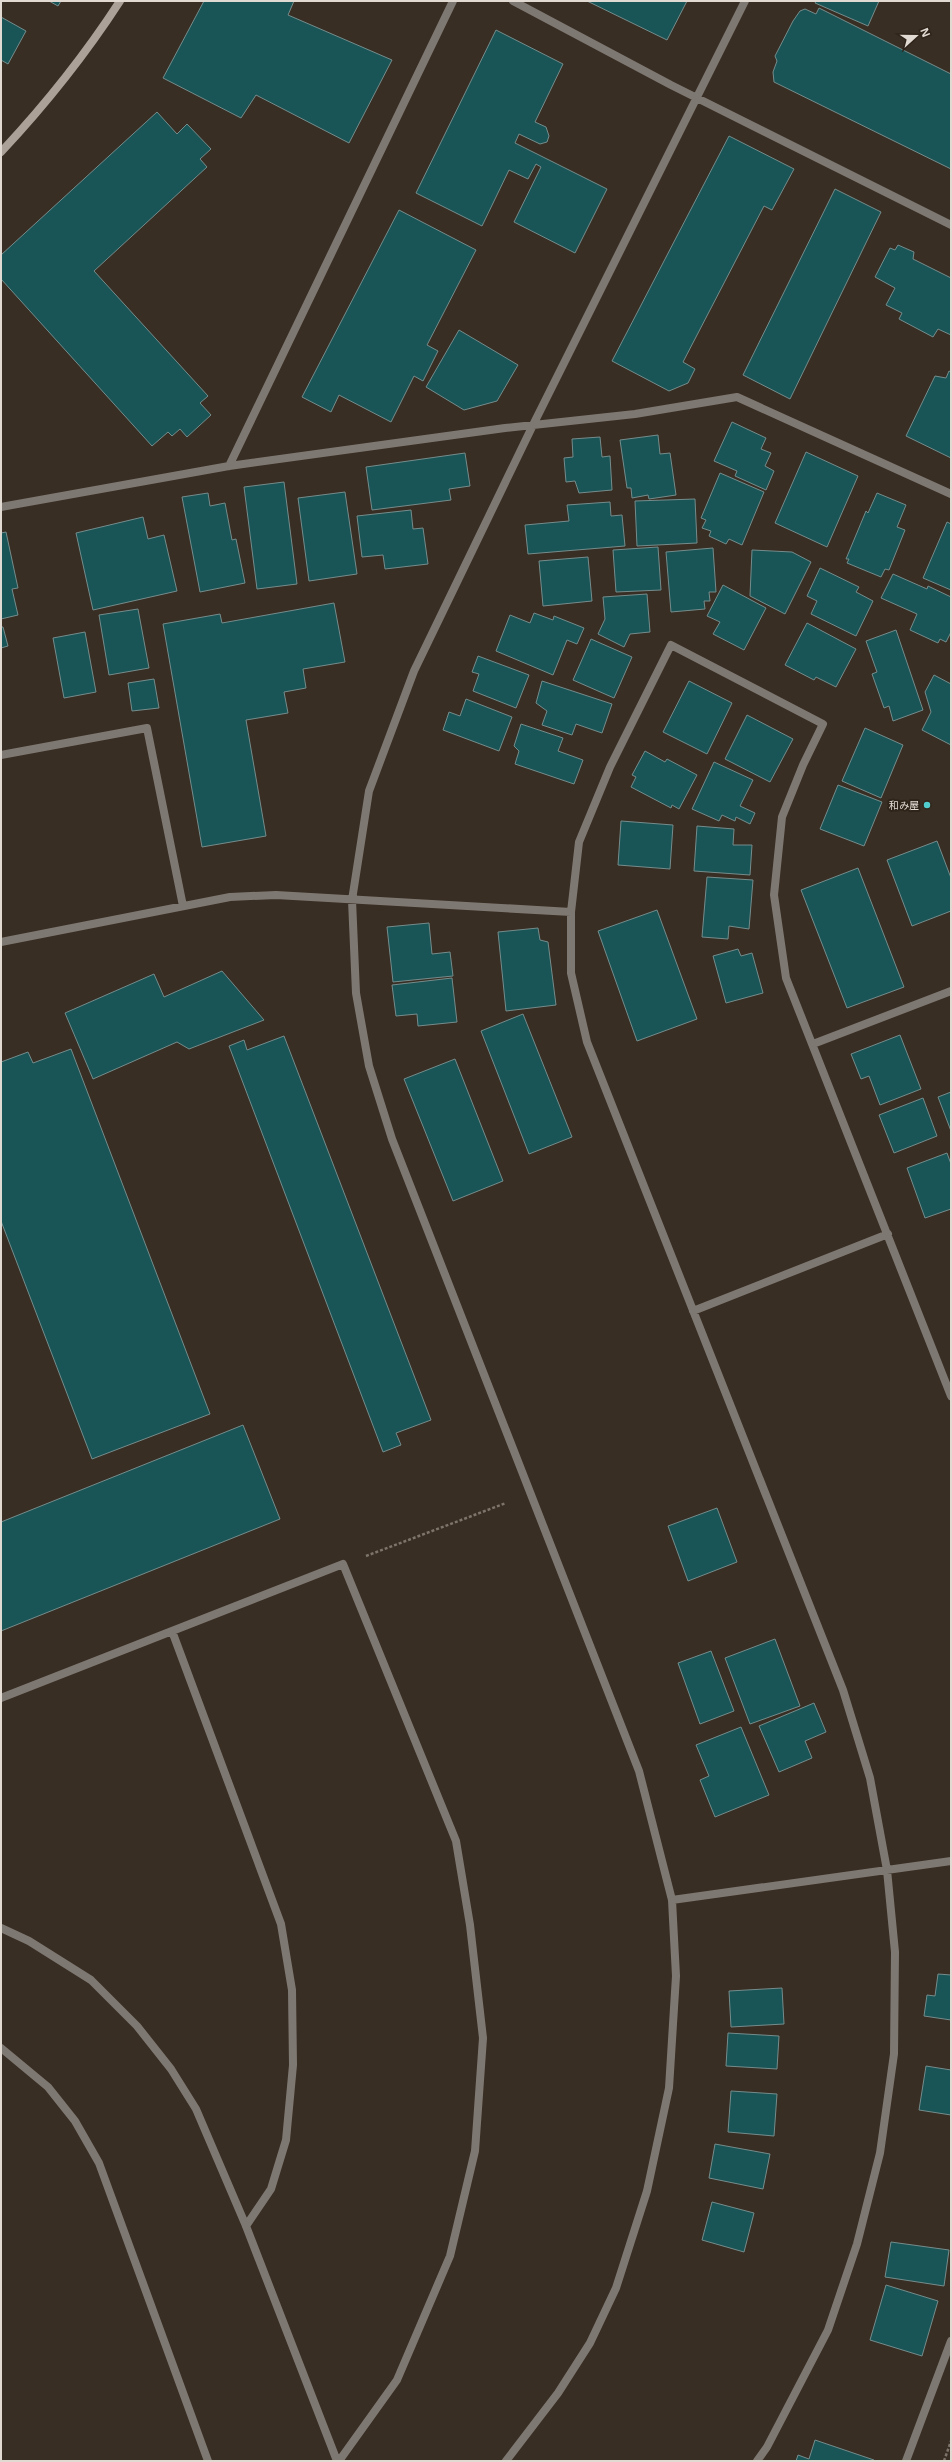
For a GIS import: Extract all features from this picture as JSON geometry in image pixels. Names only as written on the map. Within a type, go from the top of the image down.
[{"type":"street","points":[[1,152],[33,118],[67,75],[96,38],[120,1]]},
{"type":"street","points":[[229,466],[453,1]]},
{"type":"street","points":[[513,1],[697,97],[951,225]]},
{"type":"street","points":[[506,2461],[558,2393],[590,2343],[616,2288],[647,2191],[669,2088],[676,1976],[672,1900],[639,1771],[392,1139],[370,1066],[356,993],[352,900],[369,791],[411,678],[533,425],[745,1]]},
{"type":"street","points":[[1,507],[229,466],[533,425],[635,414],[737,397],[951,494]]},
{"type":"street","points":[[758,2461],[828,2330],[856,2244],[880,2153],[894,2054],[894,1952],[887,1870],[870,1778],[843,1690],[587,1042],[571,972],[571,912],[579,842],[610,767],[671,645],[823,724],[803,765],[782,817],[774,895],[786,978],[951,1396]]},
{"type":"street","points":[[1,755],[147,728],[183,906]]},
{"type":"street","points":[[1,942],[230,897],[276,895],[571,912]]},
{"type":"street","points":[[813,1044],[951,991]]},
{"type":"street","points":[[693,1311],[888,1234]]},
{"type":"street","points":[[1,1698],[343,1564],[456,1841],[470,1925],[483,2038],[475,2151],[450,2256],[397,2380],[338,2461]]},
{"type":"street","points":[[172,1631],[281,1924],[292,1990],[293,2065],[286,2140],[272,2189],[246,2226]]},
{"type":"street","points":[[672,1900],[951,1860]]},
{"type":"street","points":[[1,1928],[29,1941],[91,1980],[137,2026],[171,2068],[196,2109],[246,2226],[338,2461]]},
{"type":"street","points":[[1,2048],[48,2087],[75,2121],[99,2163],[208,2461]]},
{"type":"street","points":[[906,2461],[951,2341]]},
{"type":"path","points":[[343,1564],[506,1503]]},
{"type":"path","points":[[944,2461],[951,2441]]},
{"type":"building","points":[[49,1],[61,1],[58,6]]},
{"type":"building","points":[[204,1],[294,1],[288,15],[392,60],[349,143],[256,95],[241,118],[163,78]]},
{"type":"building","points":[[587,1],[687,1],[667,40]]},
{"type":"building","points":[[816,1],[879,1],[868,26],[815,3]]},
{"type":"building","points":[[819,8],[951,74],[951,169],[774,82],[773,72],[777,61],[775,56],[793,21],[800,11],[805,9],[816,14]]},
{"type":"building","points":[[1,17],[26,31],[8,64],[1,60]]},
{"type":"building","points":[[496,30],[563,64],[535,122],[546,127],[549,136],[547,142],[540,144],[519,134],[515,143],[607,189],[575,253],[514,222],[541,167],[536,164],[528,179],[509,170],[482,226],[416,193]]},
{"type":"building","points":[[157,112],[177,134],[187,124],[211,149],[200,159],[207,167],[94,271],[208,396],[200,403],[211,415],[187,437],[180,429],[172,436],[168,432],[152,446],[1,279],[1,255]]},
{"type":"building","points":[[729,136],[794,169],[772,210],[764,206],[683,362],[695,369],[688,383],[669,391],[612,361]]},
{"type":"building","points":[[835,189],[881,212],[790,399],[743,375]]},
{"type":"building","points":[[399,210],[476,250],[427,345],[438,351],[423,381],[414,376],[391,422],[339,395],[331,412],[302,397]]},
{"type":"building","points":[[898,245],[914,252],[913,259],[951,278],[951,335],[938,329],[933,337],[899,319],[902,313],[886,305],[895,288],[875,277],[890,248],[895,250]]},
{"type":"building","points":[[459,330],[518,365],[497,401],[464,410],[426,387]]},
{"type":"building","points":[[949,371],[951,372],[951,458],[906,436],[935,376],[946,378]]},
{"type":"building","points":[[732,422],[766,438],[761,449],[771,453],[765,466],[774,471],[766,490],[735,476],[737,471],[714,461]]},
{"type":"building","points":[[658,435],[660,454],[670,453],[676,495],[649,499],[648,495],[632,498],[631,488],[627,488],[620,440]]},
{"type":"building","points":[[600,437],[602,457],[610,456],[612,490],[579,493],[575,481],[566,482],[564,458],[573,457],[572,439]]},
{"type":"building","points":[[806,452],[858,476],[827,547],[775,523]]},
{"type":"building","points":[[465,453],[470,486],[449,489],[451,500],[372,510],[366,467]]},
{"type":"building","points":[[720,473],[764,492],[742,545],[729,539],[726,544],[709,536],[711,531],[702,528],[706,520],[701,518]]},
{"type":"building","points":[[284,482],[297,584],[257,589],[244,487]]},
{"type":"building","points":[[345,492],[357,574],[309,581],[298,498]]},
{"type":"building","points":[[208,493],[210,506],[225,503],[232,540],[236,539],[245,583],[200,592],[182,497]]},
{"type":"building","points":[[877,493],[906,505],[897,527],[905,530],[889,570],[885,569],[881,577],[847,563],[849,559],[846,559],[866,511],[868,513]]},
{"type":"building","points":[[695,499],[697,543],[637,546],[635,501]]},
{"type":"building","points":[[610,502],[611,516],[622,515],[625,546],[528,554],[525,525],[569,521],[567,505]]},
{"type":"building","points":[[411,510],[413,529],[423,528],[428,564],[385,569],[383,555],[362,557],[357,516]]},
{"type":"building","points":[[143,517],[148,539],[164,535],[177,591],[93,610],[76,533]]},
{"type":"building","points":[[947,522],[951,524],[951,590],[923,578]]},
{"type":"building","points":[[6,532],[18,588],[12,589],[18,615],[1,619],[1,533]]},
{"type":"building","points":[[658,547],[661,590],[616,592],[613,550]]},
{"type":"building","points":[[713,548],[716,592],[709,592],[710,601],[704,601],[705,609],[671,612],[666,552]]},
{"type":"building","points":[[752,550],[792,552],[811,562],[785,614],[750,596]]},
{"type":"building","points":[[588,557],[592,601],[543,606],[539,561]]},
{"type":"building","points":[[820,568],[859,587],[856,592],[873,601],[856,636],[811,614],[817,601],[807,596]]},
{"type":"building","points":[[893,574],[927,589],[928,586],[951,597],[951,632],[946,642],[940,639],[938,643],[910,630],[917,614],[881,598]]},
{"type":"building","points":[[723,585],[766,608],[744,650],[713,634],[720,622],[707,616]]},
{"type":"building","points":[[647,594],[650,632],[630,634],[624,647],[598,634],[605,619],[603,597]]},
{"type":"building","points":[[334,603],[345,662],[303,669],[306,688],[284,692],[288,713],[246,720],[266,836],[202,847],[163,624],[220,614],[222,623]]},
{"type":"building","points":[[138,609],[149,668],[109,675],[99,615]]},
{"type":"building","points":[[534,613],[553,620],[554,616],[584,628],[577,644],[567,640],[553,675],[496,651],[510,615],[530,623]]},
{"type":"building","points":[[807,623],[856,649],[836,687],[816,677],[814,680],[785,665]]},
{"type":"building","points":[[1,627],[3,627],[8,646],[1,648]]},
{"type":"building","points":[[896,630],[923,710],[893,721],[889,706],[884,708],[872,674],[877,672],[866,641]]},
{"type":"building","points":[[85,632],[96,692],[64,698],[53,638]]},
{"type":"building","points":[[591,639],[632,657],[614,698],[573,680]]},
{"type":"building","points":[[478,656],[529,675],[516,708],[473,691],[479,674],[472,672]]},
{"type":"building","points":[[934,675],[951,684],[951,745],[922,730],[931,712],[925,692]]},
{"type":"building","points":[[154,679],[159,708],[132,711],[128,683]]},
{"type":"building","points":[[542,681],[612,704],[602,733],[576,724],[572,735],[542,725],[547,711],[536,703]]},
{"type":"building","points":[[689,681],[732,703],[707,754],[663,732]]},
{"type":"building","points":[[466,699],[512,717],[499,751],[443,730],[449,712],[460,716]]},
{"type":"building","points":[[747,715],[793,739],[770,782],[725,759]]},
{"type":"building","points":[[521,724],[563,738],[558,751],[583,760],[574,784],[515,764],[519,751],[514,746]]},
{"type":"building","points":[[865,728],[903,745],[881,798],[842,781]]},
{"type":"building","points":[[645,751],[665,762],[667,759],[697,775],[679,809],[672,805],[671,808],[631,787],[636,777],[632,775]]},
{"type":"building","points":[[714,762],[753,780],[740,806],[755,813],[750,824],[736,817],[735,821],[722,815],[719,821],[692,809]]},
{"type":"building","points":[[838,785],[882,802],[864,846],[820,829]]},
{"type":"building","points":[[621,821],[673,825],[670,869],[618,865]]},
{"type":"building","points":[[697,826],[734,829],[733,845],[752,845],[750,875],[694,871]]},
{"type":"building","points":[[937,841],[951,878],[951,911],[912,926],[887,860]]},
{"type":"building","points":[[858,868],[904,987],[847,1008],[801,890]]},
{"type":"building","points":[[707,877],[753,880],[749,929],[729,926],[728,939],[702,937]]},
{"type":"building","points":[[657,910],[697,1019],[637,1041],[598,931]]},
{"type":"building","points":[[429,923],[432,954],[450,952],[453,976],[393,982],[387,927]]},
{"type":"building","points":[[538,928],[540,940],[548,942],[556,1005],[506,1011],[498,932]]},
{"type":"building","points":[[738,949],[741,956],[752,953],[763,993],[726,1003],[713,956]]},
{"type":"building","points":[[222,971],[264,1020],[189,1049],[177,1042],[93,1079],[65,1013],[154,974],[164,997]]},
{"type":"building","points":[[452,978],[457,1022],[418,1026],[417,1014],[396,1016],[392,985]]},
{"type":"building","points":[[523,1014],[572,1137],[529,1154],[481,1031]]},
{"type":"building","points":[[900,1035],[921,1089],[880,1105],[869,1076],[861,1079],[851,1054]]},
{"type":"building","points":[[284,1036],[431,1420],[396,1433],[401,1445],[383,1452],[229,1046],[244,1040],[247,1050]]},
{"type":"building","points":[[71,1049],[210,1414],[92,1459],[1,1221],[1,1062],[28,1052],[33,1063]]},
{"type":"building","points":[[455,1059],[503,1181],[453,1201],[404,1079]]},
{"type":"building","points":[[951,1092],[951,1131],[938,1097]]},
{"type":"building","points":[[923,1098],[937,1136],[894,1153],[879,1115]]},
{"type":"building","points":[[947,1153],[951,1164],[951,1209],[925,1218],[907,1168]]},
{"type":"building","points":[[243,1425],[280,1519],[1,1631],[1,1522]]},
{"type":"building","points":[[717,1508],[737,1562],[688,1581],[668,1526]]},
{"type":"building","points":[[775,1639],[800,1706],[750,1724],[725,1658]]},
{"type":"building","points":[[711,1651],[734,1711],[700,1724],[678,1663]]},
{"type":"building","points":[[814,1703],[826,1732],[805,1741],[812,1758],[779,1772],[759,1726]]},
{"type":"building","points":[[741,1727],[769,1795],[715,1817],[700,1780],[709,1776],[696,1745]]},
{"type":"building","points":[[938,1974],[951,1975],[951,2020],[924,2016],[927,1995],[935,1996]]},
{"type":"building","points":[[782,1988],[784,2024],[731,2027],[729,1991]]},
{"type":"building","points":[[728,2033],[779,2036],[777,2069],[726,2066]]},
{"type":"building","points":[[926,2066],[951,2070],[951,2115],[919,2110]]},
{"type":"building","points":[[731,2091],[777,2094],[774,2136],[728,2132]]},
{"type":"building","points":[[715,2144],[770,2154],[763,2189],[709,2178]]},
{"type":"building","points":[[712,2202],[754,2213],[744,2252],[702,2240]]},
{"type":"building","points":[[891,2242],[949,2250],[944,2286],[885,2277]]},
{"type":"building","points":[[886,2285],[938,2301],[922,2356],[870,2340]]},
{"type":"building","points":[[815,2440],[874,2460],[796,2461],[798,2455],[809,2459]]},
{"type":"place","name":"和み屋","points":[[927,805]]}]
